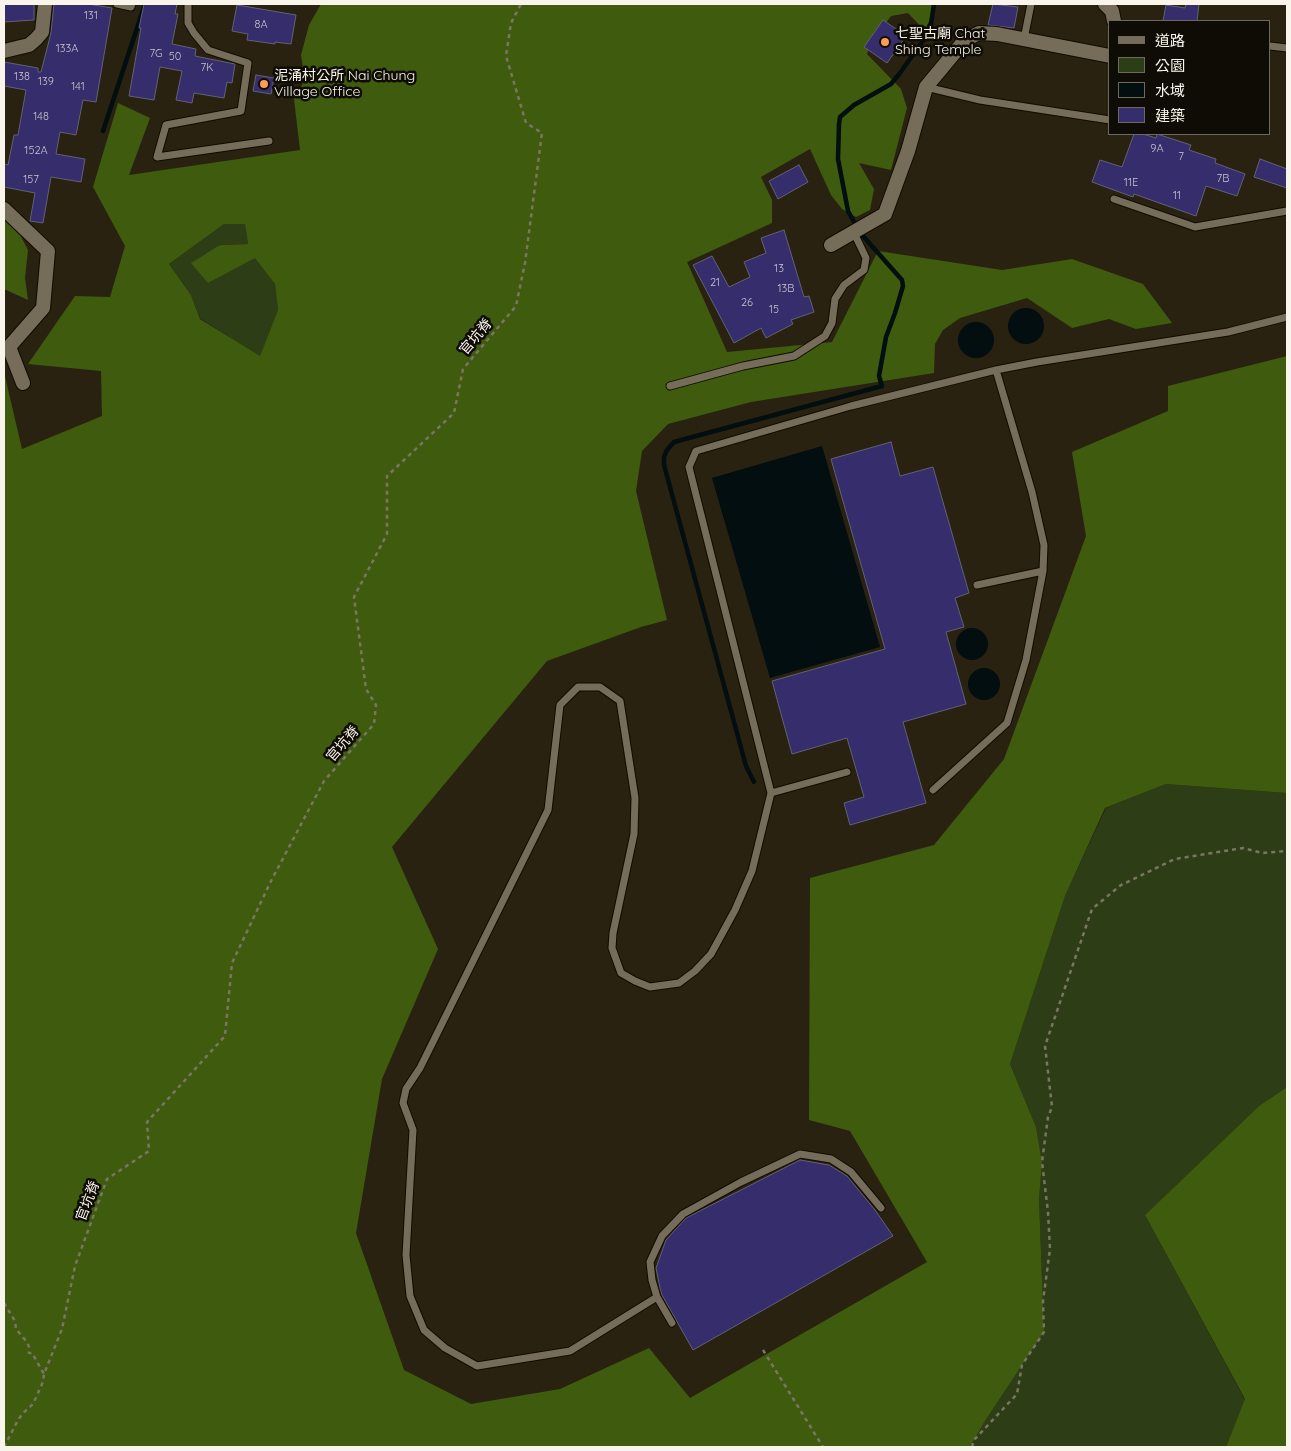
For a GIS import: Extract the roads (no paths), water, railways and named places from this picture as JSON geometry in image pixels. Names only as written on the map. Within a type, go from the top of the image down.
[{"type":"street","points":[[4,51],[29,45],[42,32],[44,4]]},
{"type":"street","points":[[1105,4],[1112,11],[1114,20]]},
{"type":"street","points":[[832,245],[885,214],[908,151],[926,87],[965,40],[979,33],[997,34],[1108,56]]},
{"type":"street","points":[[4,209],[48,251],[43,308],[9,347],[23,383]]},
{"type":"lane","points":[[117,4],[131,8],[132,4]]},
{"type":"lane","points":[[188,4],[188,23],[208,50],[248,63],[241,111],[166,125],[157,157],[269,141]]},
{"type":"lane","points":[[1024,39],[1030,4]]},
{"type":"lane","points":[[1271,46],[1287,48]]},
{"type":"lane","points":[[926,87],[980,100],[1108,120]]},
{"type":"lane","points":[[1114,200],[1195,227],[1287,211]]},
{"type":"lane","points":[[670,386],[743,366],[794,356],[825,336],[832,323],[836,300],[844,285],[864,270],[866,258],[854,233]]},
{"type":"lane","points":[[657,1297],[570,1351],[477,1366],[445,1348],[424,1330],[410,1296],[406,1255],[408,1183],[413,1130],[403,1103],[406,1089],[429,1051],[548,810],[560,705],[578,686],[600,687],[620,701],[635,798],[634,834],[613,933],[612,948],[621,973],[650,987],[679,984],[711,954],[735,910],[752,871],[772,793],[689,467],[696,451],[850,406],[996,370],[1228,332],[1287,317]]},
{"type":"lane","points":[[933,790],[1007,723],[1026,660],[1043,571],[1044,545],[1034,500],[996,370]]},
{"type":"lane","points":[[977,585],[1043,571]]},
{"type":"lane","points":[[772,793],[847,772]]},
{"type":"lane","points":[[672,1323],[657,1297],[652,1280],[650,1262],[662,1236],[683,1214],[741,1182],[800,1154],[831,1159],[851,1172],[881,1208]]},
{"type":"water","points":[[1026,308],[1033,309],[1039,313],[1043,319],[1043,333],[1039,339],[1033,343],[1026,344],[1019,343],[1013,339],[1009,333],[1008,326],[1009,319],[1013,313],[1019,309]]},
{"type":"water","points":[[976,322],[983,323],[989,327],[993,333],[993,347],[989,353],[983,357],[976,358],[969,357],[963,353],[959,347],[958,340],[959,333],[963,327],[969,323]]},
{"type":"water","points":[[822,446],[880,647],[770,678],[712,478]]},
{"type":"water","points":[[972,628],[978,629],[983,633],[987,638],[987,650],[983,655],[978,659],[972,660],[966,659],[961,655],[957,650],[956,644],[957,638],[961,633],[966,629]]},
{"type":"water","points":[[984,668],[990,669],[995,673],[999,678],[999,690],[995,695],[990,699],[984,700],[978,699],[973,695],[969,690],[968,684],[969,678],[973,673],[978,669]]},
{"type":"waterway","points":[[103,131],[145,4]]},
{"type":"waterway","points":[[854,222],[848,211],[838,159],[840,117],[854,105],[891,84],[930,31],[934,4]]},
{"type":"waterway","points":[[754,782],[746,766],[664,465],[664,457],[674,442],[882,386],[879,376],[886,337],[903,286],[902,280],[863,236]]},
{"type":"place","name":"七聖古廟 Chat Shing Temple","points":[[885,42]]},
{"type":"place","name":"泥涌村公所 Nai Chung Village Office","points":[[264,84]]}]
